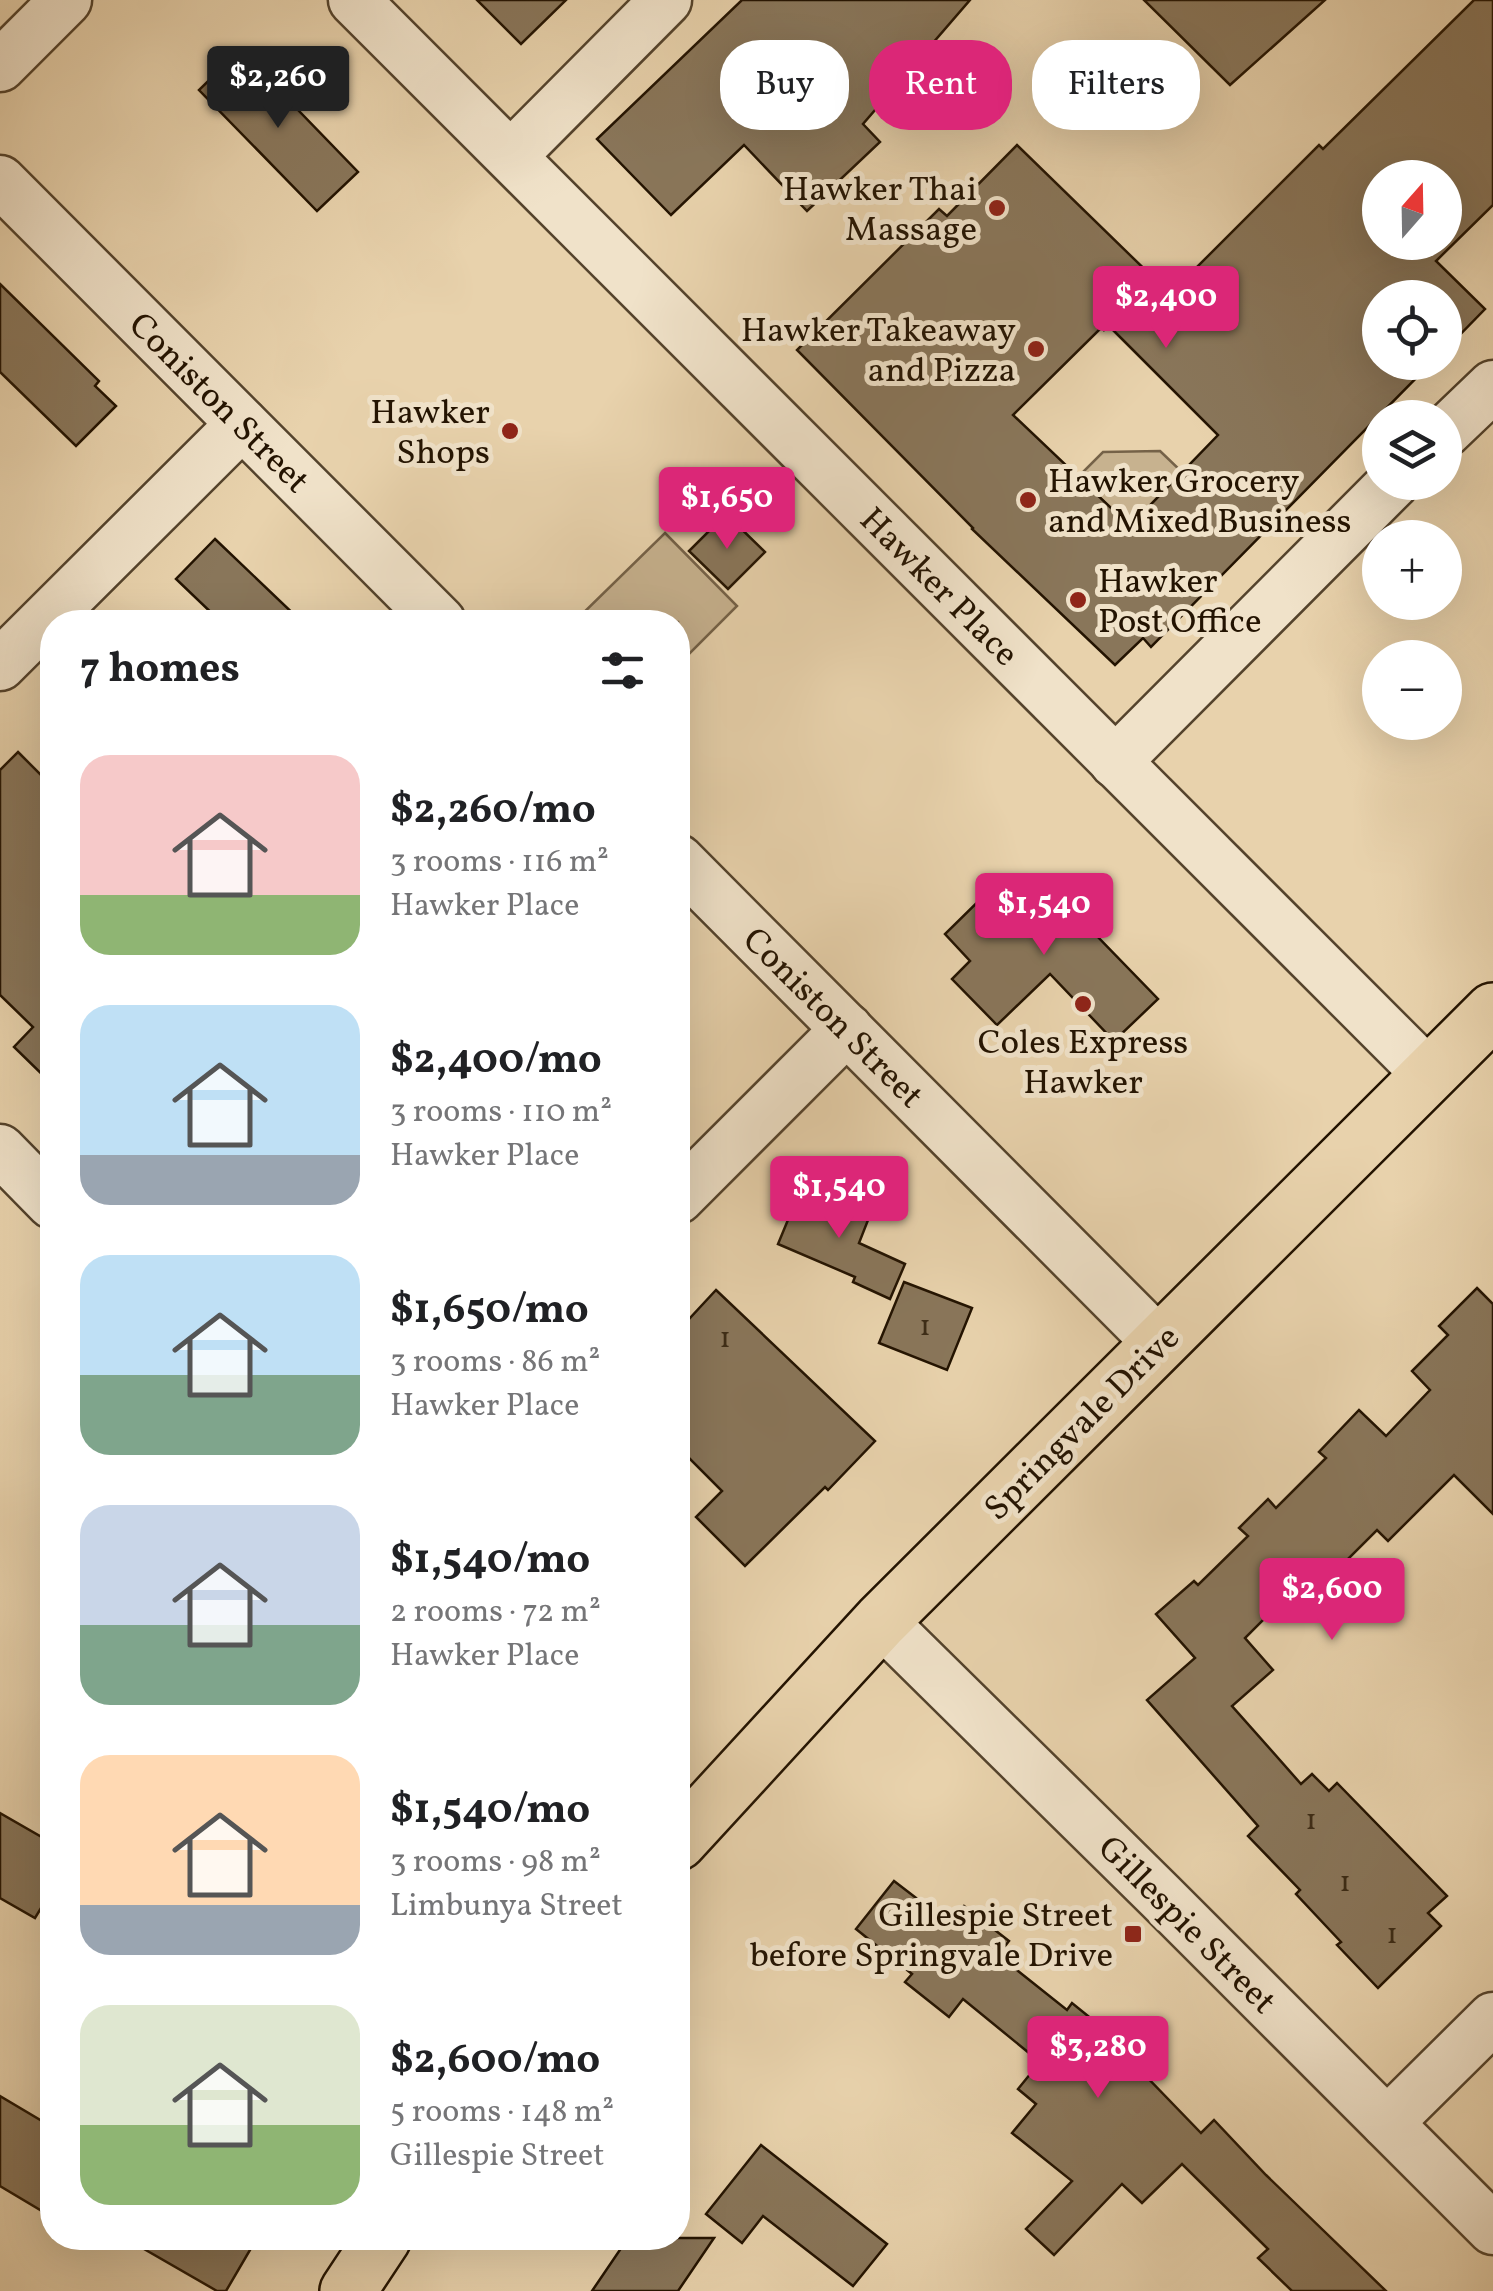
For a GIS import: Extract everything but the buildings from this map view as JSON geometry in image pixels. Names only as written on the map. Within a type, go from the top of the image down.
[{"type":"main road","name":"Springvale Drive","points":[[690,1823],[881,1621],[1493,1011]]},
{"type":"main road","points":[[348,2291],[376,2250]]},
{"type":"street","points":[[0,66],[66,0]]},
{"type":"street","name":"Hawker Place","points":[[354,0],[1429,1075]]},
{"type":"street","points":[[511,156],[666,0]]},
{"type":"street","name":"Coniston Street","points":[[0,181],[428,610]]},
{"type":"street","points":[[1462,416],[1493,386]]},
{"type":"street","points":[[55,610],[242,424]]},
{"type":"street","points":[[1115,762],[1376,500]]},
{"type":"street","points":[[0,665],[40,625]]},
{"type":"street","name":"Coniston Street","points":[[690,872],[1160,1344]]},
{"type":"street","points":[[690,1186],[846,1029]]},
{"type":"street","points":[[0,1150],[40,1191]]},
{"type":"street","name":"Gillespie Street","points":[[881,1621],[1493,2229]]},
{"type":"street","points":[[1387,2123],[1493,2018]]},
{"type":"shaded area","points":[[1160,451],[1182,472],[1130,526],[1078,477],[1103,452]]},
{"type":"shaded area","points":[[665,533],[737,606],[690,653],[690,610],[586,610]]},
{"type":"place","name":"Hawker Thai Massage","points":[[997,208]]},
{"type":"place","name":"Hawker Takeaway and Pizza","points":[[1036,349]]},
{"type":"place","name":"Hawker Shops","points":[[510,431]]},
{"type":"place","name":"Hawker Grocery and Mixed Business","points":[[1028,500]]},
{"type":"place","name":"Hawker Post Office","points":[[1078,600]]},
{"type":"place","name":"Coles Express Hawker","points":[[1083,1004]]},
{"type":"place","name":"Gillespie Street before Springvale Drive","points":[[1133,1934]]}]
